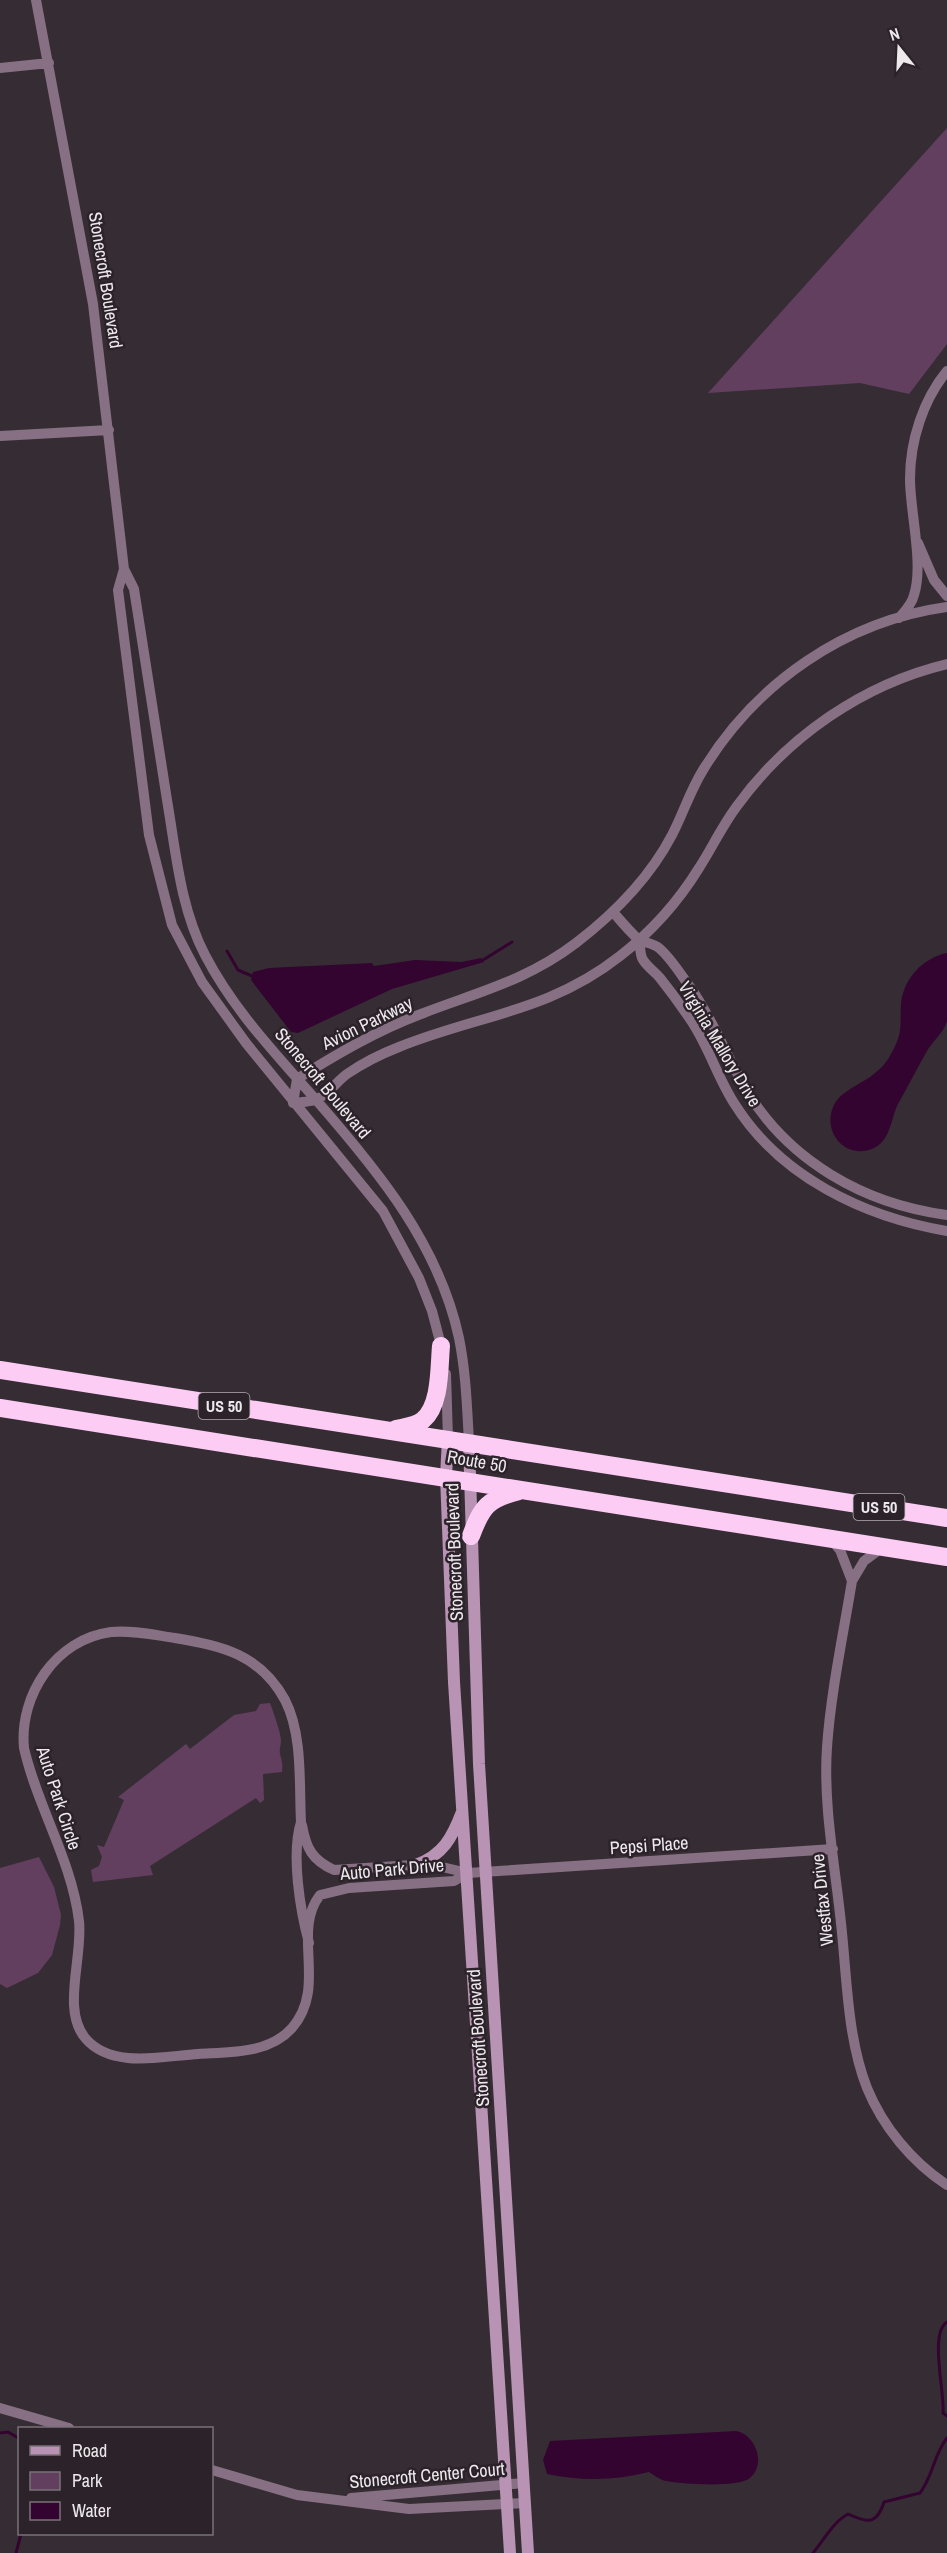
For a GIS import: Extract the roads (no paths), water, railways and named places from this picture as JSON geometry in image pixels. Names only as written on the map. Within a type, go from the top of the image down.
[{"type":"highway","points":[[390,1430],[422,1420],[431,1408],[438,1379],[441,1346]]},
{"type":"highway","name":"Route 50","points":[[0,1370],[947,1518]]},
{"type":"highway","name":"Route 50","points":[[0,1407],[947,1557]]},
{"type":"highway","points":[[471,1536],[479,1513],[490,1501],[524,1490]]},
{"type":"main road","name":"Stonecroft Boulevard","points":[[448,1439],[446,1476],[454,1682],[464,1808],[510,2553]]},
{"type":"main road","name":"Stonecroft Boulevard","points":[[469,1442],[479,1764],[528,2553]]},
{"type":"main road","points":[[416,1866],[434,1857],[447,1845],[464,1808]]},
{"type":"street","name":"Stonecroft Boulevard","points":[[36,0],[93,304],[110,430],[123,569],[118,590],[148,834],[171,925],[202,982],[293,1103],[383,1211],[419,1278],[432,1311],[447,1384],[448,1439]]},
{"type":"street","points":[[0,68],[49,63]]},
{"type":"street","points":[[899,618],[914,597],[916,538],[910,484],[913,446],[926,407],[947,371]]},
{"type":"street","points":[[0,436],[110,430]]},
{"type":"street","points":[[916,538],[933,580],[947,596]]},
{"type":"street","name":"Stonecroft Boulevard","points":[[123,569],[134,589],[183,899],[205,954],[216,974],[267,1045],[316,1100],[403,1208],[439,1275],[459,1339],[465,1379],[469,1442]]},
{"type":"street","name":"Avion Parkway","points":[[297,1079],[352,1045],[389,1027],[476,996],[528,973],[577,942],[629,897],[660,855],[702,772],[754,704],[812,657],[853,634],[899,618],[947,607]]},
{"type":"street","name":"Avion Parkway","points":[[316,1100],[345,1075],[386,1052],[422,1037],[518,1011],[566,990],[601,969],[639,940],[677,899],[741,800],[794,744],[862,697],[912,675],[947,664]]},
{"type":"street","name":"Virginia Mallory Drive","points":[[613,912],[639,940],[658,947],[691,989],[708,1014],[747,1091],[784,1138],[820,1169],[864,1193],[919,1212],[947,1215]]},
{"type":"street","name":"Virginia Mallory Drive","points":[[639,940],[642,958],[678,999],[735,1106],[782,1160],[808,1179],[870,1210],[917,1225],[947,1231]]},
{"type":"street","points":[[297,1079],[293,1103],[316,1100]]},
{"type":"street","name":"Westfax Drive","points":[[830,1538],[840,1550],[852,1581]]},
{"type":"street","name":"Westfax Drive","points":[[884,1546],[864,1561],[852,1581],[827,1746],[826,1784],[854,2041],[863,2075],[889,2129],[912,2156],[947,2184]]},
{"type":"street","name":"Auto Park Circle","points":[[309,1943],[302,1915],[297,1835],[301,1822],[296,1745],[289,1710],[272,1682],[258,1667],[227,1649],[152,1634],[112,1632],[96,1635],[79,1643],[50,1665],[29,1699],[22,1731],[27,1761],[70,1886],[79,1920],[78,1968],[73,2010],[81,2032],[95,2047],[106,2054],[136,2058],[251,2050],[271,2044],[290,2030],[305,2010],[311,1982],[309,1943],[311,1914]]},
{"type":"street","name":"Auto Park Drive","points":[[301,1822],[309,1853],[321,1865],[333,1870],[429,1864],[468,1873]]},
{"type":"street","name":"Pepsi Place","points":[[468,1873],[833,1849]]},
{"type":"street","name":"Auto Park Drive","points":[[311,1914],[315,1902],[327,1892],[454,1881],[468,1873]]},
{"type":"street","points":[[0,2408],[66,2427]]},
{"type":"street","name":"Stonecroft Center Court","points":[[213,2470],[297,2494],[409,2509],[525,2504]]},
{"type":"street","name":"Stonecroft Center Court","points":[[333,2500],[524,2483]]},
{"type":"water","points":[[947,953],[946,1025],[927,1051],[898,1104],[890,1127],[881,1143],[866,1151],[847,1148],[840,1143],[831,1127],[831,1117],[836,1101],[879,1070],[886,1062],[899,1035],[901,1003],[906,985],[923,964]]},
{"type":"water","points":[[481,958],[484,962],[392,989],[298,1033],[291,1032],[251,980],[253,972],[269,968],[372,963],[374,966],[415,960],[462,962]]},
{"type":"water","points":[[736,2431],[743,2433],[753,2443],[758,2465],[750,2478],[734,2483],[673,2482],[662,2480],[649,2472],[611,2478],[572,2478],[547,2474],[543,2460],[550,2441]]},
{"type":"waterway","points":[[483,960],[512,942]]},
{"type":"waterway","points":[[227,951],[238,970],[252,976]]},
{"type":"waterway","points":[[947,2322],[942,2328],[938,2350],[943,2413],[947,2416]]},
{"type":"waterway","points":[[0,2433],[8,2432],[18,2438]]},
{"type":"waterway","points":[[813,2553],[833,2526],[848,2514],[870,2520],[878,2515],[884,2502],[920,2493],[947,2438]]},
{"type":"waterway","points":[[16,2553],[21,2535]]}]
